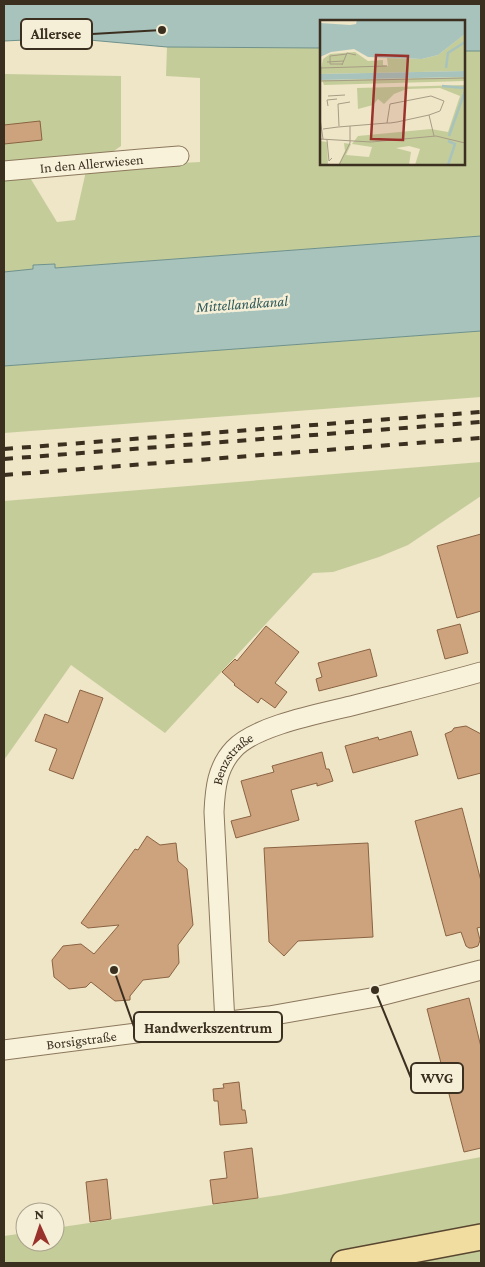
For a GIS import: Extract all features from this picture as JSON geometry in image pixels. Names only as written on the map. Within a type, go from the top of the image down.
[{"type":"main road","points":[[344,1263],[481,1237]]},
{"type":"street","name":"In den Allerwiesen","points":[[4,171],[179,156]]},
{"type":"street","name":"Benzstraße","points":[[225,1023],[214,812],[216,784],[225,759],[244,740],[272,728],[317,714],[481,672]]},
{"type":"street","name":"Borsigstraße","points":[[4,1050],[269,1016],[376,996],[481,970]]},
{"type":"green space","points":[[167,47],[320,48],[320,165],[465,165],[465,51],[481,51],[481,236],[55,268],[54,264],[33,265],[33,269],[4,272],[4,74],[121,76],[121,146],[88,169],[200,162],[200,78],[166,76]],"holes":[[[86,171],[75,220],[57,222],[29,176]]]},
{"type":"green space","points":[[481,331],[481,397],[4,433],[4,366]]},
{"type":"green space","points":[[481,462],[481,496],[408,545],[333,572],[313,573],[165,733],[71,665],[4,760],[4,501]]},
{"type":"green space","points":[[481,1157],[481,1263],[4,1263],[4,1236],[15,1234],[15,1252],[65,1252],[65,1227],[280,1195]]},
{"type":"water","points":[[4,4],[481,4],[481,51],[465,51],[465,20],[320,20],[320,48],[167,47],[67,38],[4,41]]},
{"type":"water","name":"Mittellandkanal","points":[[481,236],[481,331],[4,366],[4,272],[33,269],[33,265],[55,264],[55,268]]},
{"type":"building","points":[[40,121],[42,140],[4,144],[4,125]]},
{"type":"building","points":[[481,534],[481,611],[457,618],[437,546]]},
{"type":"building","points":[[460,624],[468,653],[445,659],[437,630]]},
{"type":"building","points":[[266,626],[299,652],[275,683],[287,692],[275,708],[261,698],[258,703],[234,685],[222,672],[235,659],[237,661]]},
{"type":"building","points":[[370,649],[377,676],[319,691],[316,679],[322,677],[318,663]]},
{"type":"building","points":[[80,690],[103,698],[73,779],[49,770],[57,749],[35,741],[45,714],[68,723]]},
{"type":"building","points":[[466,726],[481,734],[481,773],[458,779],[445,734],[454,728]]},
{"type":"building","points":[[411,731],[418,755],[353,773],[345,746],[378,737],[379,740]]},
{"type":"building","points":[[322,752],[326,769],[329,769],[333,781],[317,786],[317,783],[291,790],[299,820],[236,838],[231,821],[251,816],[241,781],[274,772],[272,766]]},
{"type":"building","points":[[462,808],[481,881],[481,927],[477,928],[480,940],[478,946],[472,948],[466,946],[461,932],[446,936],[415,821]]},
{"type":"building","points":[[147,836],[160,845],[176,843],[178,861],[187,869],[193,925],[178,945],[179,963],[169,977],[143,980],[130,996],[130,1000],[115,1001],[91,982],[86,987],[69,989],[54,977],[52,960],[63,946],[81,944],[94,954],[119,925],[88,928],[81,923],[135,849],[138,850]]},
{"type":"building","points":[[368,843],[373,937],[298,941],[284,956],[269,942],[264,848]]},
{"type":"building","points":[[469,998],[481,1047],[481,1148],[464,1152],[427,1009]]},
{"type":"building","points":[[239,1082],[242,1110],[245,1110],[247,1123],[220,1125],[218,1101],[214,1101],[213,1089],[224,1088],[223,1084]]},
{"type":"building","points":[[252,1148],[258,1198],[213,1204],[210,1180],[227,1178],[224,1152]]},
{"type":"building","points":[[107,1179],[111,1219],[90,1222],[86,1182]]},
{"type":"railway","points":[[4,449],[481,412]]},
{"type":"railway","points":[[4,459],[481,422]]},
{"type":"railway","points":[[4,475],[481,438]]},
{"type":"place","name":"Allersee","points":[[162,30]]},
{"type":"place","name":"Handwerkszentrum","points":[[114,970]]},
{"type":"place","name":"WVG","points":[[375,990]]}]
